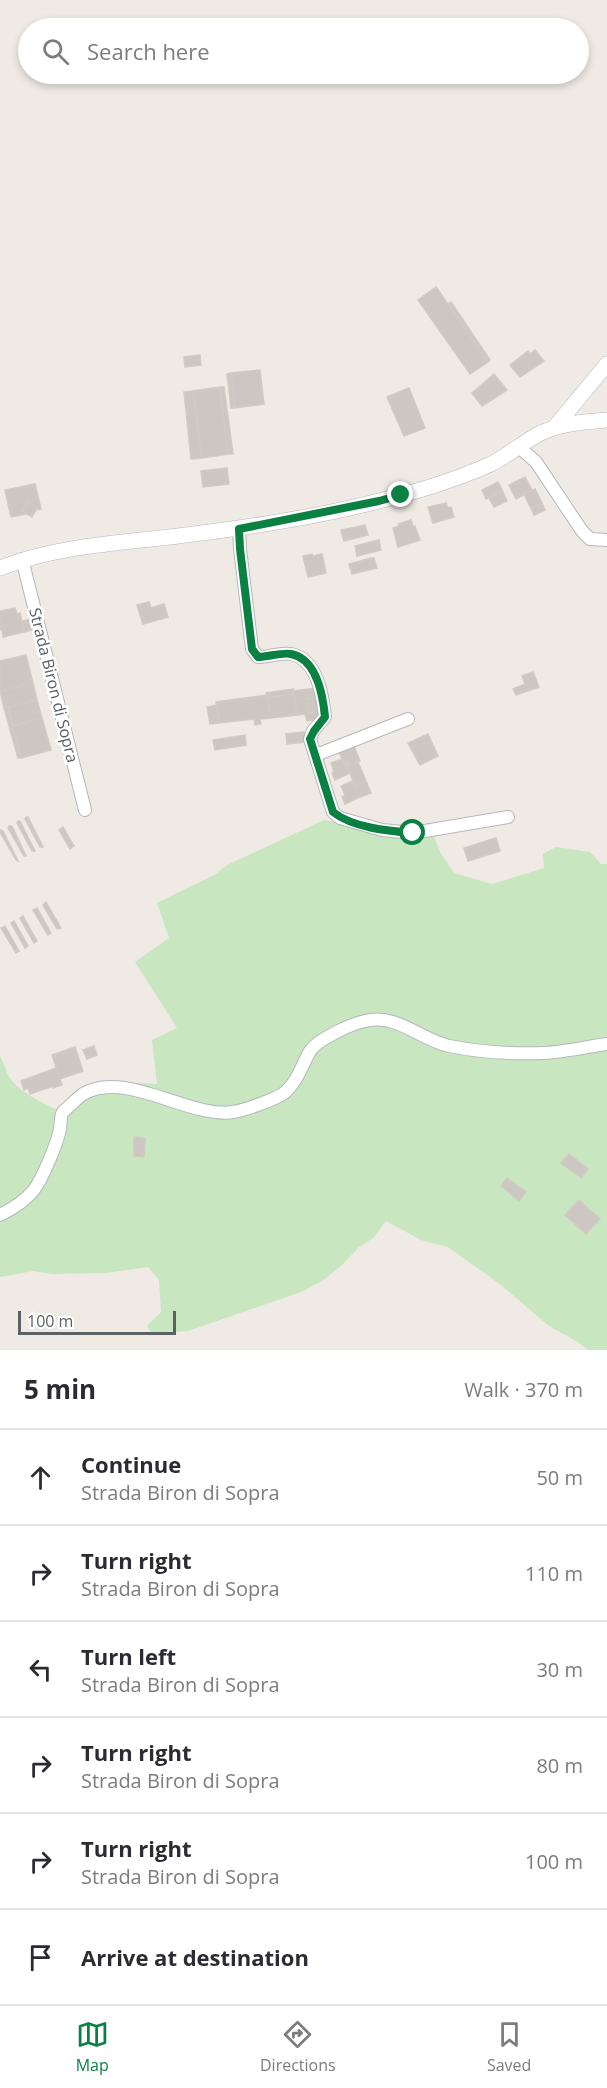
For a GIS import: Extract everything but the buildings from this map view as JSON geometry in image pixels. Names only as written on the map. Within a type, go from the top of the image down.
[{"type":"street","points":[[554,428],[607,364]]},
{"type":"street","points":[[0,567],[75,549],[239,529],[379,501],[457,477],[493,463],[536,436],[554,428],[572,423],[607,420]]},
{"type":"street","points":[[519,447],[536,462],[582,531],[590,538],[607,540]]},
{"type":"street","points":[[239,529],[252,649],[258,657],[290,653],[299,657],[313,672],[323,701],[325,717],[310,739],[333,812],[340,818],[382,830],[413,833],[508,817]]},
{"type":"street","name":"Strada Biron di Sopra","points":[[22,560],[85,810]]},
{"type":"street","points":[[316,755],[408,719]]},
{"type":"street","points":[[0,1215],[19,1204],[34,1191],[54,1148],[63,1112],[82,1094],[93,1089],[107,1087],[142,1091],[181,1104],[215,1111],[234,1112],[283,1094],[304,1065],[311,1049],[339,1030],[362,1021],[380,1018],[397,1022],[448,1046],[498,1052],[545,1053],[607,1044]]},
{"type":"green space","points":[[324,820],[434,836],[440,852],[454,873],[492,884],[544,868],[543,854],[556,847],[590,852],[601,864],[607,864],[607,1350],[588,1350],[549,1326],[501,1285],[448,1247],[421,1240],[386,1221],[373,1238],[359,1247],[322,1281],[301,1292],[188,1331],[152,1334],[147,1326],[161,1312],[159,1280],[148,1267],[106,1273],[52,1274],[33,1271],[0,1277],[0,1056],[14,1083],[42,1102],[63,1112],[90,1091],[109,1081],[157,1084],[152,1040],[177,1028],[135,962],[169,938],[157,903],[214,875],[229,864]]},
{"type":"route","points":[[401,495],[239,529],[252,649],[258,657],[290,653],[299,657],[309,665],[318,684],[325,717],[310,739],[333,812],[340,818],[382,830],[413,833]]}]
